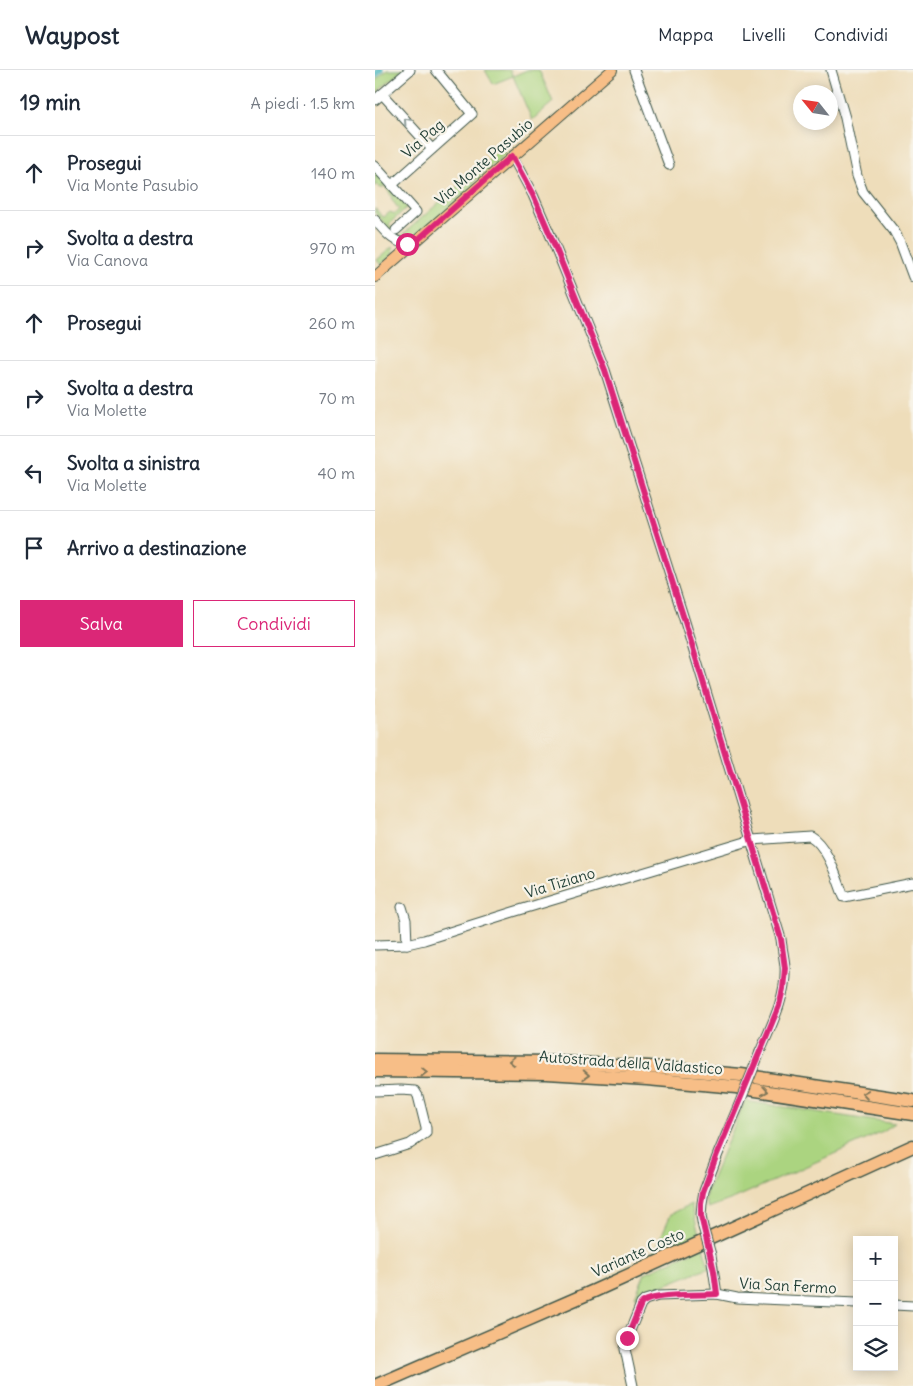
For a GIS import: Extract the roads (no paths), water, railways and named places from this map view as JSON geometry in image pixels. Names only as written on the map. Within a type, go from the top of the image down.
[{"type":"highway","name":"Autostrada della Valdastico","points":[[375,1060],[557,1062],[649,1067],[741,1075],[913,1101]]},
{"type":"highway","name":"Autostrada della Valdastico","points":[[375,1072],[547,1073],[647,1079],[736,1087],[913,1114]]},
{"type":"highway","name":"Variante Costo","points":[[375,1386],[594,1291],[913,1146]]},
{"type":"main road","name":"Via Monte Pasubio","points":[[375,277],[612,70]]},
{"type":"street","points":[[375,100],[410,70]]},
{"type":"street","name":"Via Pag","points":[[392,184],[473,114],[436,70]]},
{"type":"street","points":[[634,70],[669,165]]},
{"type":"street","points":[[831,70],[845,118],[857,176],[863,192],[900,242],[913,277]]},
{"type":"street","points":[[382,94],[432,149]]},
{"type":"street","points":[[512,156],[533,195],[605,370],[685,622],[781,939],[785,968],[779,1006],[717,1154],[703,1192],[701,1203],[701,1216],[711,1255],[717,1294]]},
{"type":"street","points":[[375,166],[416,212],[392,233]]},
{"type":"street","points":[[375,220],[392,233],[401,244],[412,245]]},
{"type":"street","points":[[392,233],[396,259]]},
{"type":"street","name":"Via Tiziano","points":[[375,945],[407,944],[752,840],[810,836],[820,844],[826,854],[844,897],[913,883]]},
{"type":"street","points":[[401,907],[405,920],[407,944]]},
{"type":"street","points":[[375,1091],[415,1091],[419,1096],[426,1133],[411,1144],[375,1155]]},
{"type":"street","name":"Via San Fermo","points":[[633,1386],[625,1349],[627,1338],[641,1304],[645,1300],[659,1296],[717,1294],[737,1298],[853,1304]]},
{"type":"street","points":[[898,1305],[913,1306]]},
{"type":"waterway","points":[[375,75],[380,70]]}]
